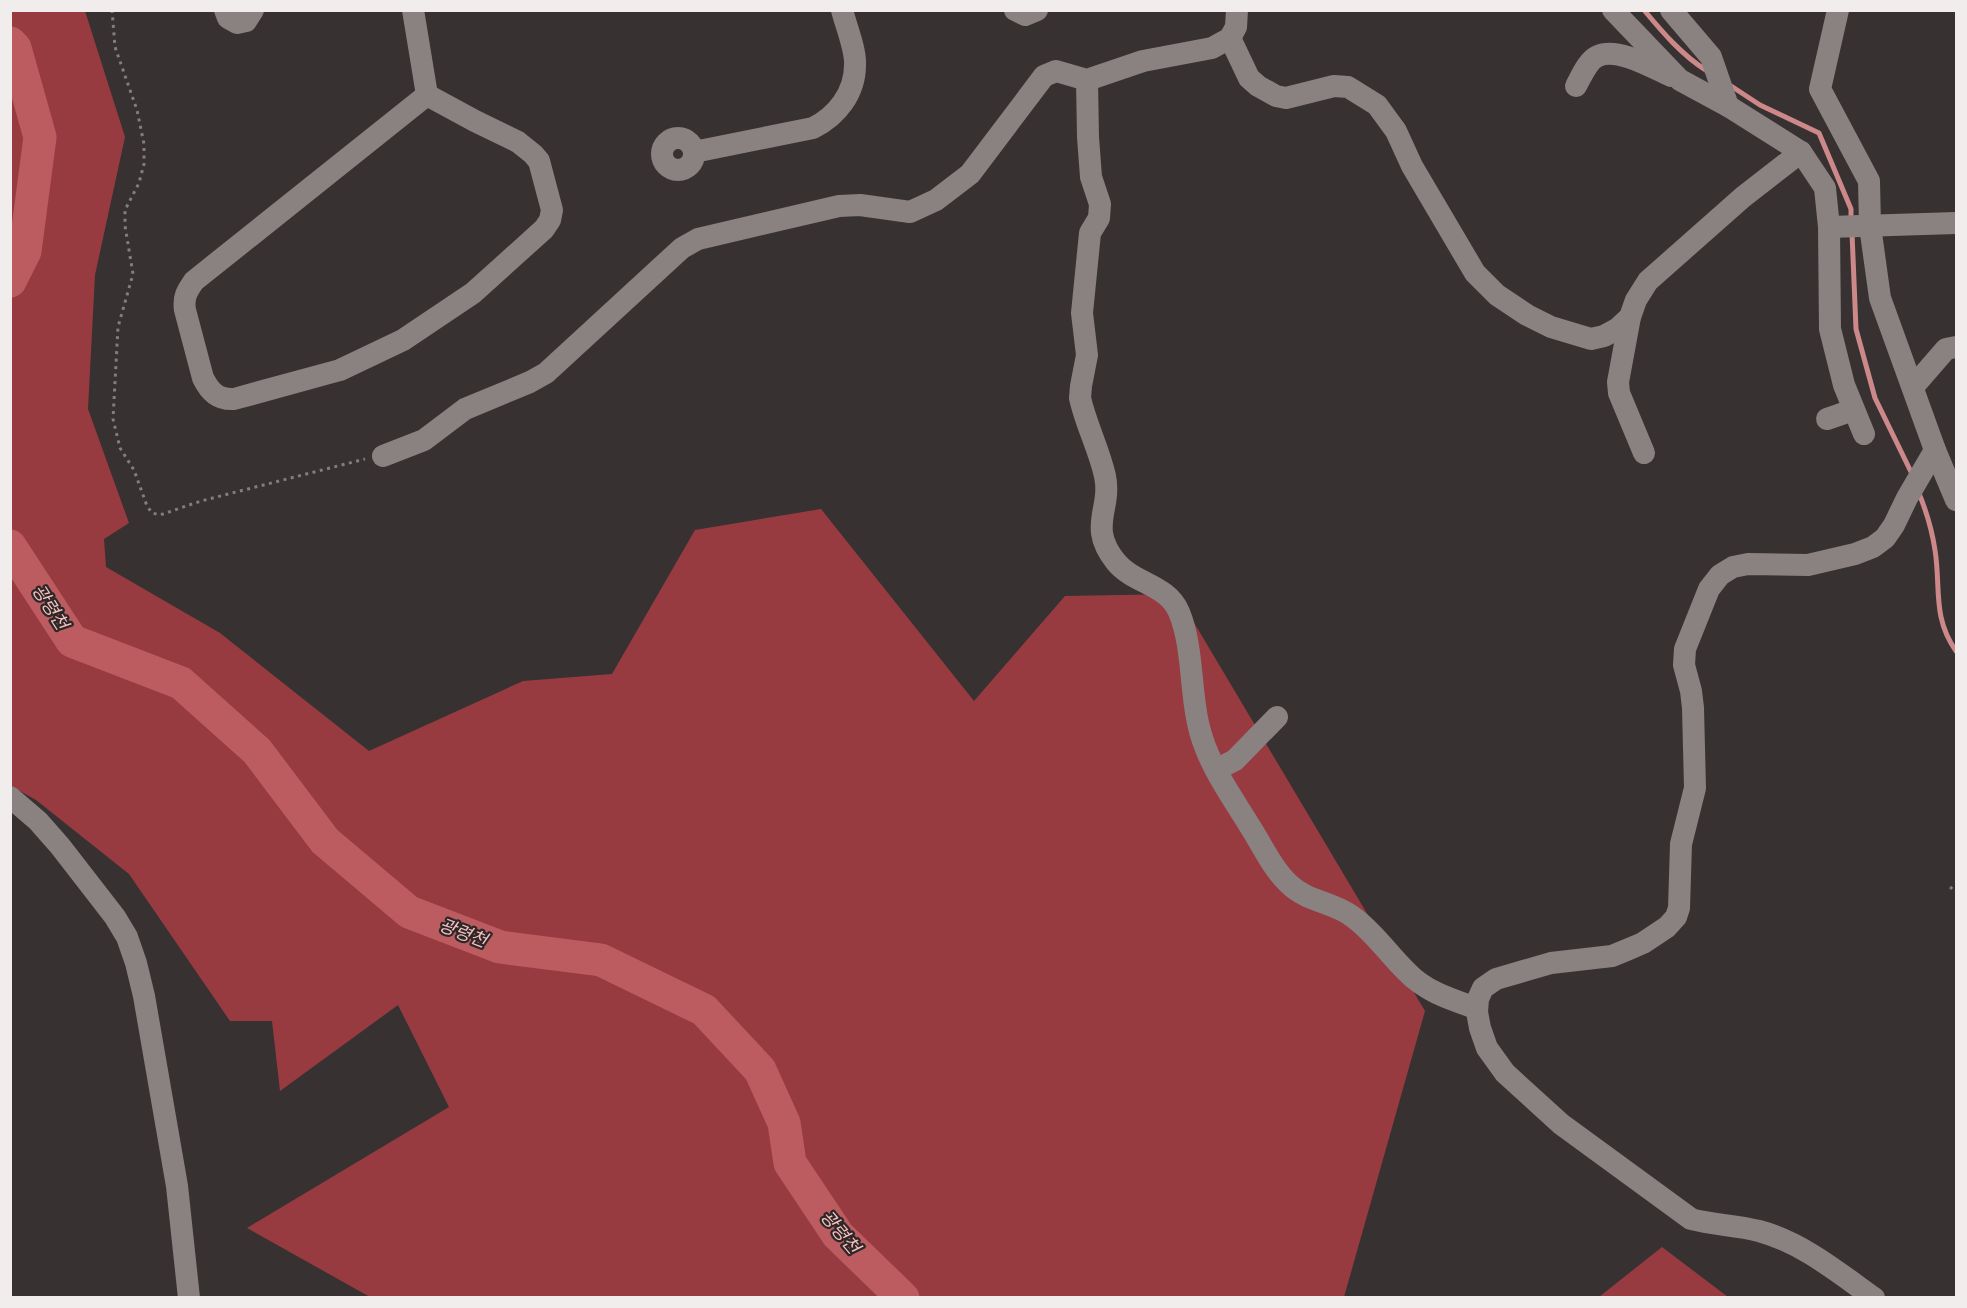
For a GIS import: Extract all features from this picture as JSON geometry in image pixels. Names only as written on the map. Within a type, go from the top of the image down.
[{"type":"street","points":[[225,10],[228,18],[237,23],[246,21],[253,10]]},
{"type":"street","points":[[413,10],[427,94]]},
{"type":"street","points":[[694,152],[813,128],[829,120],[852,86],[856,63],[842,10]]},
{"type":"street","points":[[1015,10],[1025,15],[1037,10]]},
{"type":"street","points":[[383,456],[424,440],[465,409],[546,373],[682,248],[698,240],[838,206],[860,205],[910,212],[936,200],[970,174],[1044,76],[1056,71],[1087,80],[1143,61],[1212,48],[1230,38],[1236,27],[1237,10]]},
{"type":"street","points":[[1613,10],[1680,80]]},
{"type":"street","points":[[1671,10],[1711,57],[1728,106]]},
{"type":"street","points":[[1838,10],[1820,89],[1869,181],[1870,226],[1880,298],[1913,387],[1930,458],[1956,500]]},
{"type":"street","points":[[1230,38],[1248,78],[1276,96],[1286,98],[1321,88],[1348,87],[1377,105],[1396,131],[1412,166],[1475,273],[1497,295],[1527,315],[1551,327],[1591,339],[1604,336],[1617,329],[1630,317]]},
{"type":"street","points":[[1576,86],[1591,62],[1598,56],[1610,54],[1629,57],[1680,80],[1728,106],[1800,152],[1825,188],[1829,227],[1830,328],[1844,385],[1864,434]]},
{"type":"street","points":[[1087,80],[1091,177],[1100,204],[1099,218],[1090,232],[1082,313],[1087,355],[1080,398],[1104,475],[1106,489],[1101,520],[1102,534],[1117,564],[1174,601],[1185,634],[1198,726],[1205,747],[1216,770],[1277,871],[1290,886],[1312,900],[1352,916],[1416,980],[1438,994],[1470,1006]]},
{"type":"street","points":[[427,94],[518,142],[533,154],[538,161],[552,210],[550,220],[544,229],[473,293],[403,340],[365,359],[327,374],[234,399],[225,399],[216,395],[203,378],[183,300],[187,290],[194,281],[427,94]]},
{"type":"street","points":[[1644,453],[1619,393],[1618,382],[1630,317],[1636,300],[1648,281],[1743,197],[1800,152]]},
{"type":"street","points":[[1829,227],[1956,223]]},
{"type":"street","points":[[1913,387],[1946,349],[1956,346]]},
{"type":"street","points":[[1827,419],[1853,410]]},
{"type":"street","points":[[1874,1298],[1786,1241],[1760,1231],[1690,1219],[1577,1136],[1505,1072],[1487,1048],[1480,1028],[1478,999],[1483,988],[1496,979],[1551,963],[1612,956],[1656,935],[1676,917],[1679,908],[1681,844],[1695,788],[1693,708],[1684,665],[1684,650],[1709,589],[1720,575],[1733,567],[1748,564],[1808,566],[1873,547],[1885,538],[1894,525],[1930,458]]},
{"type":"street","points":[[1216,770],[1235,760],[1276,717]]},
{"type":"street","points":[[10,797],[38,822],[66,854],[115,917],[130,945],[144,996],[177,1186],[189,1298]]},
{"type":"path","points":[[1950,887],[1956,892]]},
{"type":"shaded area","points":[[11,11],[85,11],[125,137],[95,275],[88,409],[129,523],[104,539],[106,567],[220,633],[369,751],[523,681],[612,674],[695,530],[821,509],[974,701],[1065,596],[1177,594],[1425,1011],[1344,1297],[370,1297],[247,1228],[449,1107],[398,1005],[280,1091],[272,1021],[230,1021],[129,874],[36,800],[11,786]]},
{"type":"shaded area","points":[[1662,1247],[1728,1297],[1599,1297]]},
{"type":"waterway","points":[[1644,10],[1681,51],[1707,71]]},
{"type":"waterway","name":"광령천","points":[[10,43],[15,48],[40,137],[25,251],[10,281]]},
{"type":"waterway","points":[[1728,84],[1760,105],[1819,133],[1851,209],[1851,221]]},
{"type":"waterway","points":[[1852,233],[1856,329],[1875,398],[1913,476]]},
{"type":"waterway","points":[[1918,491],[1934,543],[1940,614],[1948,638],[1956,651]]},
{"type":"waterway","name":"광령천","points":[[10,546],[72,641],[181,683],[257,751],[325,841],[409,912],[500,947],[601,960],[704,1010],[760,1070],[784,1123],[790,1163],[838,1235],[903,1298]]}]
